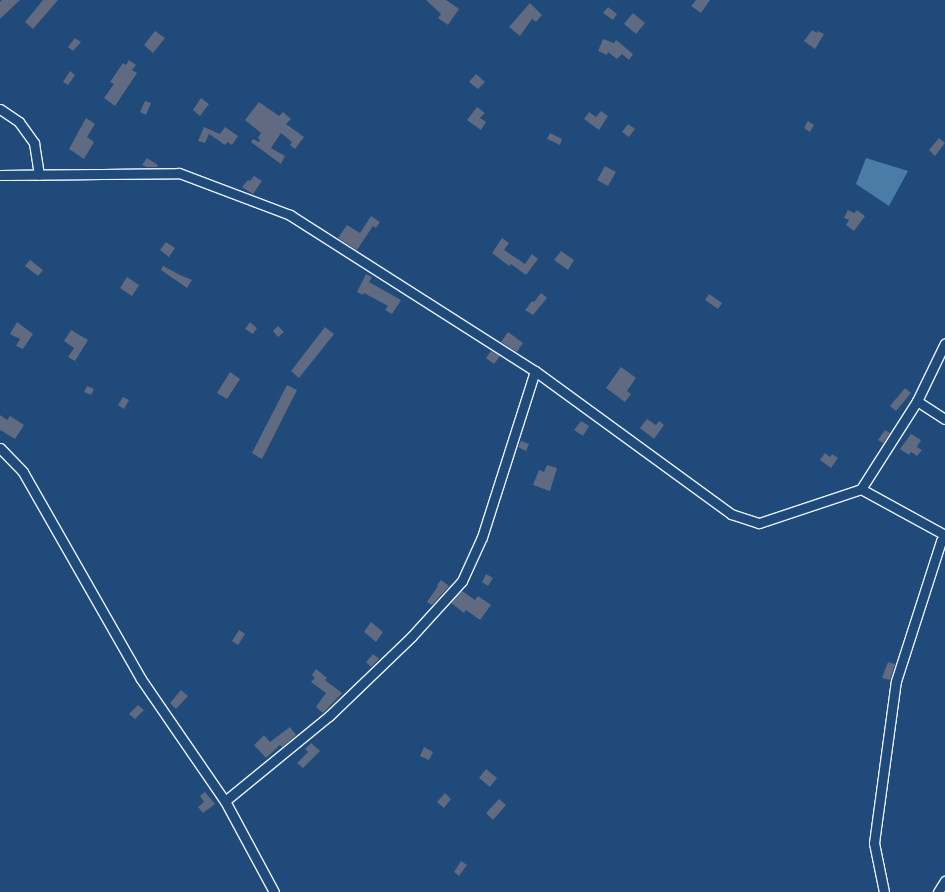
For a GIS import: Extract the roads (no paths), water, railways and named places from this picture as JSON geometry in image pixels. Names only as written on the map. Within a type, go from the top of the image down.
[{"type":"street","points":[[0,109],[19,122],[34,143],[39,175]]},
{"type":"street","points":[[0,176],[179,173],[290,215],[535,371],[731,514],[759,523],[861,489],[917,401],[945,343]]},
{"type":"street","points":[[225,801],[329,716],[412,636],[462,581],[482,538],[535,371]]},
{"type":"street","points":[[917,401],[945,419]]},
{"type":"street","points":[[0,448],[23,472],[142,679],[225,801],[274,892]]},
{"type":"street","points":[[861,489],[945,534],[941,541],[896,681],[874,843],[884,892]]},
{"type":"street","points":[[938,892],[945,881]]},
{"type":"water","points":[[866,158],[908,171],[889,206],[856,184]]}]
